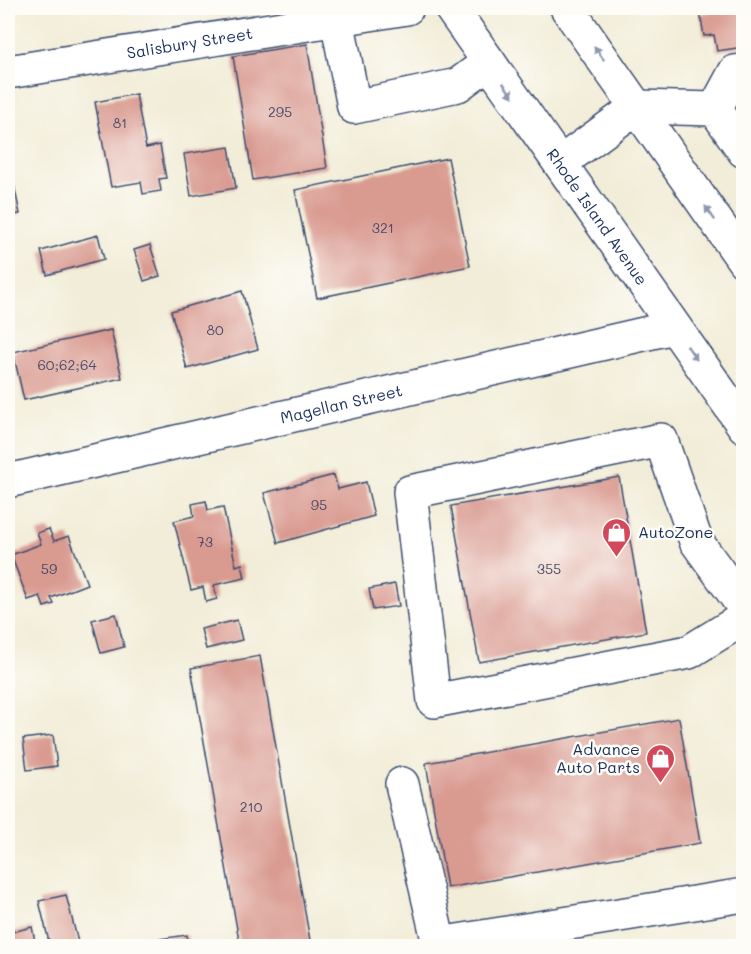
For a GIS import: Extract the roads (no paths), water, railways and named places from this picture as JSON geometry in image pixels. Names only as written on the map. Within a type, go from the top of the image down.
[{"type":"street","name":"Salisbury Street","points":[[8,72],[407,8]]},
{"type":"street","name":"Rhode Island Avenue","points":[[451,8],[744,426]]},
{"type":"street","points":[[567,8],[744,261]]},
{"type":"street","points":[[337,19],[354,107],[458,85],[489,62]]},
{"type":"street","points":[[715,110],[735,72],[744,70]]},
{"type":"street","points":[[560,163],[637,107],[715,110]]},
{"type":"street","points":[[715,110],[744,152]]},
{"type":"street","name":"Magellan Street","points":[[8,481],[674,327]]},
{"type":"street","points":[[744,607],[696,541],[661,440],[410,492],[434,701],[689,652],[744,618]]},
{"type":"street","points":[[402,784],[439,945],[744,895]]},
{"type":"place","name":"AutoZone","points":[[617,558]]},
{"type":"place","name":"Advance Auto Parts","points":[[661,784]]}]
